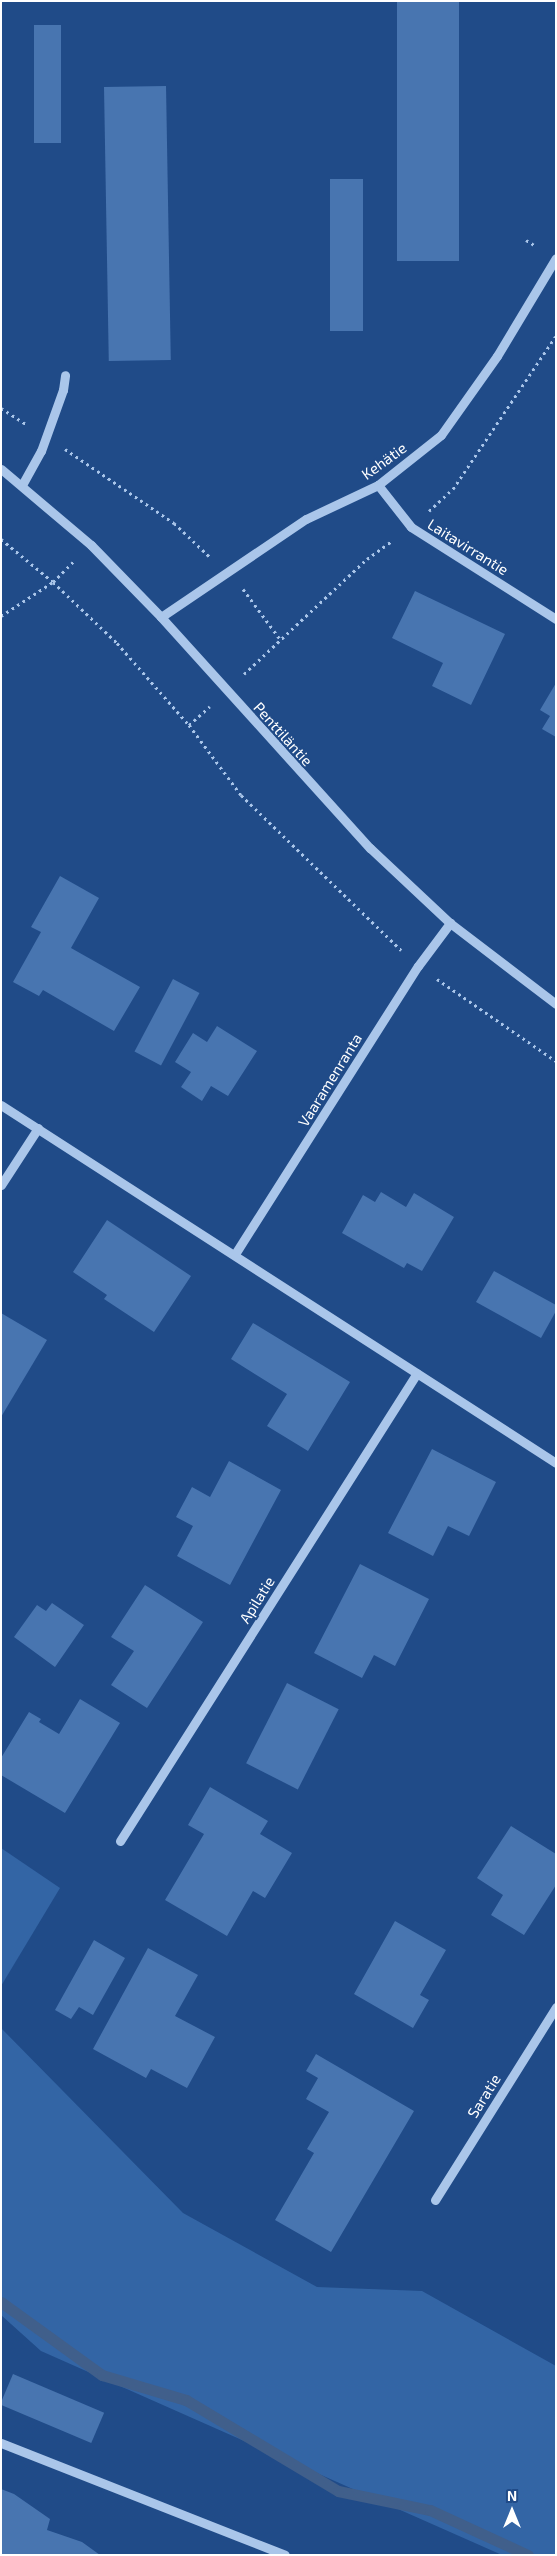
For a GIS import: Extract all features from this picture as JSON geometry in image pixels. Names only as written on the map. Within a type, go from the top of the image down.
[{"type":"street","name":"Kehätie","points":[[161,618],[225,572],[306,519],[378,485],[441,435],[498,356],[556,258]]},
{"type":"street","points":[[22,485],[46,436],[63,390],[65,375]]},
{"type":"street","name":"Penttiläntie","points":[[1,469],[91,545],[161,618],[370,848],[450,923],[556,1004]]},
{"type":"street","name":"Laitavirrantie","points":[[378,485],[411,527],[556,619]]},
{"type":"street","name":"Vaaramenranta","points":[[235,1254],[418,966],[450,923]]},
{"type":"street","points":[[1,1105],[556,1462]]},
{"type":"street","points":[[1,1185],[38,1128]]},
{"type":"street","name":"Apilatie","points":[[120,1842],[417,1372]]},
{"type":"street","name":"Saratie","points":[[435,2200],[556,2007]]},
{"type":"street","points":[[1,2443],[285,2555]]},
{"type":"path","points":[[189,724],[367,558],[411,527],[453,489],[556,336]]},
{"type":"path","points":[[1,408],[46,436],[174,523],[244,590],[280,640]]},
{"type":"path","points":[[1,539],[53,582],[118,643],[189,724],[241,795],[339,893],[418,966],[556,1061]]},
{"type":"path","points":[[1,616],[53,582],[91,545]]},
{"type":"shaded area","points":[[1,1848],[60,1888],[1,1986]]},
{"type":"shaded area","points":[[1,2028],[183,2213],[317,2287],[422,2291],[556,2366],[556,2555],[502,2555],[41,2351],[1,2315]]},
{"type":"building","points":[[397,1],[459,1],[459,261],[397,261]]},
{"type":"building","points":[[34,25],[61,25],[61,143],[34,143]]},
{"type":"building","points":[[166,86],[171,360],[109,361],[104,87]]},
{"type":"building","points":[[330,179],[363,179],[363,331],[330,331]]},
{"type":"building","points":[[415,591],[505,634],[471,705],[432,686],[443,663],[392,638]]},
{"type":"building","points":[[556,683],[556,737],[542,729],[550,716],[540,710]]},
{"type":"building","points":[[60,876],[99,898],[71,948],[140,987],[114,1031],[43,990],[39,996],[13,982],[41,932],[31,927]]},
{"type":"building","points":[[173,979],[199,993],[161,1065],[135,1051]]},
{"type":"building","points":[[217,1026],[257,1051],[228,1096],[211,1086],[202,1101],[181,1087],[191,1072],[175,1062],[193,1033],[207,1042]]},
{"type":"building","points":[[381,1192],[406,1207],[414,1193],[454,1217],[422,1271],[407,1263],[404,1268],[342,1233],[363,1195],[375,1202]]},
{"type":"building","points":[[107,1220],[191,1276],[154,1332],[104,1299],[107,1295],[73,1272]]},
{"type":"building","points":[[494,1271],[556,1305],[556,1311],[541,1338],[476,1302]]},
{"type":"building","points":[[1,1313],[47,1340],[1,1417]]},
{"type":"building","points":[[253,1323],[350,1382],[308,1451],[267,1426],[287,1394],[231,1359]]},
{"type":"building","points":[[432,1449],[496,1482],[469,1536],[448,1526],[433,1556],[388,1533]]},
{"type":"building","points":[[229,1461],[281,1490],[230,1585],[177,1556],[193,1526],[176,1517],[192,1487],[210,1497]]},
{"type":"building","points":[[360,1564],[429,1599],[395,1666],[374,1655],[362,1678],[314,1653]]},
{"type":"building","points":[[145,1585],[203,1622],[147,1708],[111,1685],[134,1651],[111,1637]]},
{"type":"building","points":[[52,1603],[84,1625],[55,1667],[14,1637],[37,1605],[46,1611]]},
{"type":"building","points":[[287,1683],[339,1709],[298,1790],[246,1763]]},
{"type":"building","points":[[80,1699],[120,1723],[65,1813],[1,1775],[1,1758],[29,1712],[41,1719],[39,1722],[59,1734]]},
{"type":"building","points":[[210,1787],[268,1821],[260,1834],[292,1853],[265,1898],[253,1891],[227,1936],[165,1900],[204,1834],[188,1825]]},
{"type":"building","points":[[511,1826],[556,1854],[556,1885],[524,1935],[491,1915],[503,1895],[477,1878]]},
{"type":"building","points":[[395,1921],[446,1950],[420,1995],[429,2000],[413,2028],[354,1994]]},
{"type":"building","points":[[94,1940],[125,1958],[93,2015],[79,2007],[71,2019],[55,2010]]},
{"type":"building","points":[[148,1948],[198,1975],[175,2016],[215,2037],[187,2088],[151,2069],[146,2078],[93,2049]]},
{"type":"building","points":[[316,2054],[414,2111],[331,2252],[275,2220],[314,2153],[307,2149],[329,2112],[306,2099],[318,2078],[306,2071]]},
{"type":"building","points":[[13,2374],[104,2413],[91,2443],[1,2405]]},
{"type":"building","points":[[1,2489],[14,2494],[50,2519],[47,2530],[82,2542],[100,2555],[1,2555]]},
{"type":"waterway","points":[[1,2302],[102,2375],[186,2400],[338,2491],[430,2510],[528,2555]]}]
